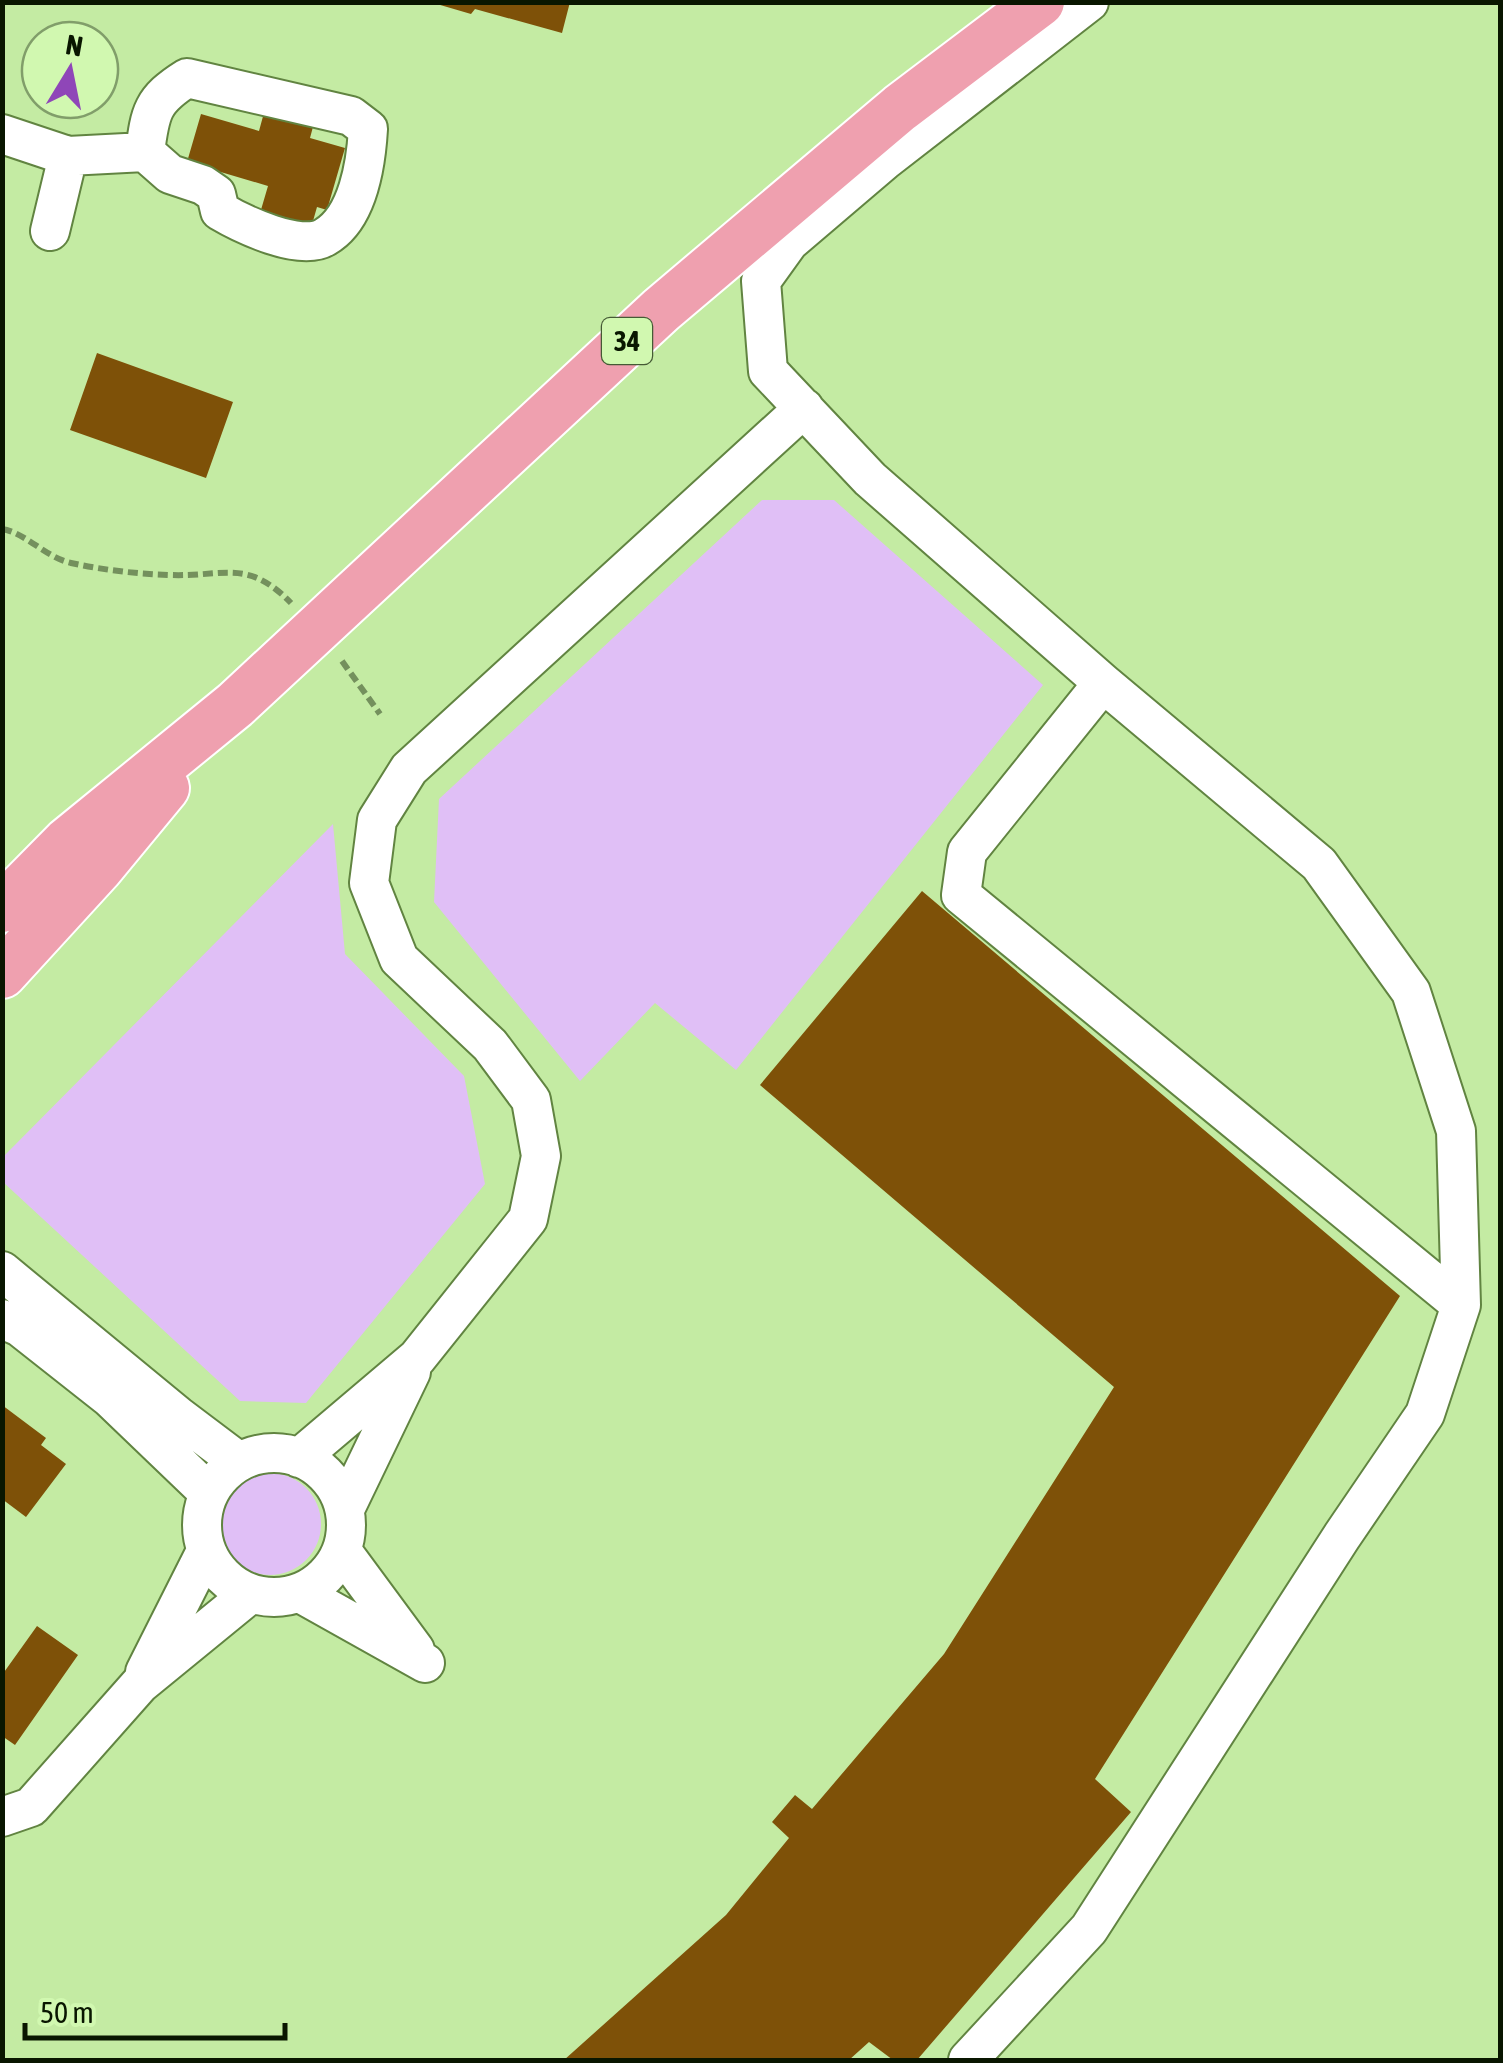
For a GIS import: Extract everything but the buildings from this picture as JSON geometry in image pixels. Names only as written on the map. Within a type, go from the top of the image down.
[{"type":"main road","name":"34","points":[[2,908],[67,842],[235,705],[661,310],[900,108],[1040,2]]},
{"type":"main road","name":"34","points":[[2,974],[99,868],[235,705]]},
{"type":"street","points":[[968,2060],[1089,1928],[1425,1414],[1461,1305],[1456,1131],[1410,992],[1319,864],[1103,683],[870,479],[768,371],[760,281],[789,242],[884,161],[1089,2]]},
{"type":"street","points":[[2,134],[68,156],[145,152],[170,174],[203,185],[216,194],[220,211],[247,227],[302,242],[324,239],[341,222],[355,194],[366,156],[368,129],[352,116],[188,78],[162,94],[149,117],[145,152]]},
{"type":"street","points":[[50,231],[68,156]]},
{"type":"street","points":[[300,1458],[417,1358],[528,1218],[541,1156],[531,1100],[490,1045],[399,959],[370,883],[377,820],[408,769],[804,408]]},
{"type":"street","points":[[1103,683],[967,852],[962,895],[1461,1305]]},
{"type":"street","points":[[2,1271],[239,1462]]},
{"type":"street","points":[[2,1318],[20,1327],[110,1398],[209,1493]]},
{"type":"street","points":[[345,1509],[417,1358]]},
{"type":"street","points":[[258,1454],[300,1458],[320,1470],[336,1487],[345,1509],[342,1551],[326,1576],[300,1592],[276,1598],[250,1594],[224,1577],[206,1550],[203,1511],[209,1493],[239,1462],[258,1454]]},
{"type":"street","points":[[140,1684],[206,1550]]},
{"type":"street","points":[[300,1592],[424,1663],[342,1551]]},
{"type":"street","points":[[2,1817],[31,1807],[140,1684],[250,1594]]},
{"type":"path","points":[[2,530],[10,531],[47,556],[87,566],[137,574],[248,574],[271,583],[318,628],[380,714]]},
{"type":"shaded area","points":[[762,500],[834,500],[1043,685],[736,1070],[655,1003],[580,1081],[434,902],[439,799]]},
{"type":"shaded area","points":[[333,824],[345,954],[464,1076],[485,1184],[306,1403],[240,1401],[3,1182],[3,1157]]},
{"type":"shaded area","points":[[270,1473],[289,1477],[306,1488],[317,1505],[321,1524],[317,1543],[306,1560],[289,1571],[270,1575],[251,1571],[234,1560],[223,1543],[219,1524],[223,1505],[234,1488],[251,1477]]}]
